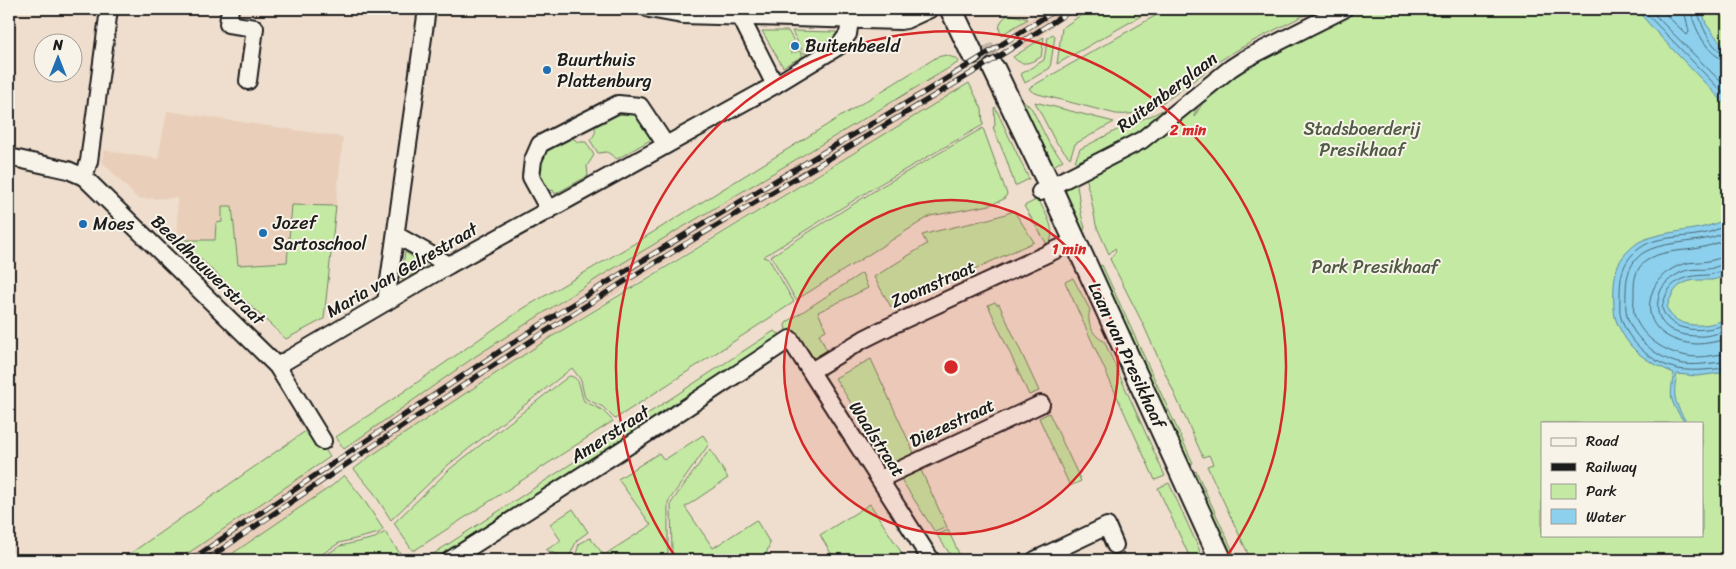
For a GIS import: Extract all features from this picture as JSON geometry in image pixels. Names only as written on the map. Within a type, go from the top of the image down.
[{"type":"street","points":[[9,157],[68,170],[84,177],[89,161],[109,9]]},
{"type":"street","points":[[230,9],[228,24],[255,28],[248,82]]},
{"type":"street","points":[[386,302],[427,9]]},
{"type":"street","points":[[649,9],[740,16],[900,21],[930,9]]},
{"type":"street","points":[[951,9],[978,50],[964,9]]},
{"type":"street","name":"Ruitenberglaan","points":[[1045,189],[1142,140],[1231,68],[1245,59],[1344,9]]},
{"type":"street","points":[[740,16],[775,85]]},
{"type":"street","name":"Maria van Gelrestraat","points":[[277,366],[449,265],[775,85],[839,46],[848,34],[850,20]]},
{"type":"street","name":"Laan van Presikhaaf","points":[[989,72],[1070,244],[1208,560]]},
{"type":"street","points":[[548,210],[531,177],[533,160],[540,144],[568,128],[618,104],[640,106],[666,145]]},
{"type":"street","name":"Beeldhouwerstraat","points":[[84,177],[277,366],[323,441]]},
{"type":"street","points":[[396,235],[449,265]]},
{"type":"street","name":"Laan van Presikhaaf","points":[[1070,244],[1221,560]]},
{"type":"street","name":"Zoomstraat","points":[[811,371],[888,327],[1070,244]]},
{"type":"street","name":"Waalstraat","points":[[790,339],[931,560]]},
{"type":"street","name":"Amerstraat","points":[[450,560],[790,339]]},
{"type":"street","name":"Diezestraat","points":[[880,479],[1041,404]]},
{"type":"street","points":[[1035,560],[1107,526],[1114,545]]},
{"type":"shaded area","points":[[1050,9],[1078,9],[1050,28],[1042,35],[1044,37],[1025,49],[1014,28]]},
{"type":"shaded area","points":[[946,71],[957,91],[615,295],[369,457],[357,439],[476,356],[601,276]]},
{"type":"shaded area","points":[[167,111],[343,137],[324,319],[286,339],[178,241],[177,198],[138,199],[102,162],[103,150],[158,159]]},
{"type":"shaded area","points":[[311,470],[325,491],[223,560],[178,560]]},
{"type":"green space","points":[[1090,9],[1153,9],[1057,64],[1062,28]]},
{"type":"green space","points":[[1167,9],[1317,9],[1232,53],[1163,102],[1132,114],[1116,114],[1038,94],[1029,88]]},
{"type":"green space","name":"Park Presikhaaf","points":[[1354,9],[1727,9],[1727,560],[1251,560],[1207,466],[1213,464],[1209,455],[1203,457],[1143,324],[1110,259],[1116,251],[1115,248],[1109,254],[1096,225],[1086,176],[1215,90],[1199,105],[1194,117],[1202,104],[1224,86],[1221,81],[1248,64]]},
{"type":"green space","points":[[1010,14],[1028,19],[1001,35],[999,28],[1001,23]]},
{"type":"green space","points":[[762,31],[788,31],[794,41],[788,44],[791,53],[800,51],[803,56],[783,67]]},
{"type":"green space","points":[[792,31],[836,32],[838,35],[804,54]]},
{"type":"green space","points":[[1053,34],[1055,36],[1050,68],[1025,83],[1021,74],[1044,60],[1048,37]]},
{"type":"green space","points":[[1044,37],[1041,57],[1023,63],[1013,57]]},
{"type":"green space","points":[[946,55],[957,59],[959,62],[601,276],[476,356],[344,449],[336,437],[524,308],[642,239],[937,57]]},
{"type":"green space","points":[[1005,70],[1018,95],[1032,109],[1050,145],[1063,160],[1052,167]]},
{"type":"green space","points":[[969,83],[982,109],[983,125],[880,184],[763,257],[769,259],[794,302],[615,419],[603,407],[586,399],[581,380],[572,368],[448,465],[391,520],[374,493],[354,469],[369,457],[551,337]]},
{"type":"green space","points":[[1185,98],[1160,120],[1083,164],[1075,161],[1080,149]]},
{"type":"green space","points":[[1035,102],[1114,122],[1075,144],[1070,158],[1055,141]]},
{"type":"green space","points":[[995,107],[1029,179],[1015,186],[993,127],[995,126]]},
{"type":"green space","points":[[621,108],[638,113],[652,139],[617,159],[607,152],[598,153],[590,140],[595,133],[594,124]]},
{"type":"green space","points":[[983,128],[1007,194],[1004,199],[990,205],[930,216],[796,300],[771,256],[882,186]]},
{"type":"green space","points":[[571,137],[578,142],[586,142],[594,155],[587,166],[588,176],[555,194],[553,190],[548,192],[536,171],[544,151]]},
{"type":"green space","points":[[1076,182],[1085,227],[1084,230],[1076,234],[1064,195],[1070,184]]},
{"type":"green space","points":[[1038,199],[1051,228],[1051,240],[1048,246],[1024,206]]},
{"type":"green space","points":[[292,205],[336,206],[324,319],[286,339],[180,240],[215,240],[216,223],[222,222],[222,206],[232,206],[238,265],[287,262]]},
{"type":"green space","points":[[1014,211],[1034,242],[891,307],[874,277],[927,244],[922,235]]},
{"type":"green space","points":[[405,252],[426,265],[402,280],[401,278]]},
{"type":"green space","points":[[1102,265],[1193,463],[1182,467],[1092,270]]},
{"type":"green space","points":[[862,273],[868,288],[818,312],[826,330],[819,334],[828,353],[820,358],[810,357],[786,331],[785,325]]},
{"type":"green space","points":[[1073,278],[1090,310],[1091,328],[1096,336],[1104,341],[1165,476],[1155,480],[1065,282]]},
{"type":"green space","points":[[995,302],[997,305],[999,304],[1039,391],[1029,395],[988,305]]},
{"type":"green space","points":[[774,331],[781,335],[781,340],[441,560],[424,560]]},
{"type":"green space","points":[[871,359],[915,455],[886,468],[881,468],[880,464],[887,459],[835,378]]},
{"type":"green space","points":[[569,376],[578,382],[584,401],[602,410],[613,421],[415,550],[412,550],[394,523],[451,468]]},
{"type":"green space","points":[[1049,413],[1081,481],[1070,486],[1039,418]]},
{"type":"green space","points":[[307,430],[321,443],[330,457],[178,560],[121,560]]},
{"type":"green space","points":[[703,435],[709,444],[668,502],[668,553],[651,560],[574,560],[579,544],[590,538],[604,555],[651,525],[618,479],[659,453],[664,460]]},
{"type":"green space","points":[[710,449],[728,478],[685,507],[713,548],[756,520],[770,543],[764,560],[719,560],[672,554],[671,503]]},
{"type":"green space","points":[[920,468],[947,527],[935,532],[901,479]]},
{"type":"green space","points":[[1196,471],[1237,560],[1225,560],[1186,475]]},
{"type":"green space","points":[[344,475],[362,497],[383,529],[379,533],[339,543],[313,560],[223,560],[333,485]]},
{"type":"green space","points":[[1169,483],[1199,549],[1202,560],[1191,560],[1158,488]]},
{"type":"green space","points":[[870,504],[905,558],[902,560],[835,560],[820,535]]},
{"type":"green space","points":[[573,509],[588,532],[577,540],[568,559],[546,550],[561,541],[550,524]]},
{"type":"green space","points":[[948,530],[962,560],[954,560],[937,535]]},
{"type":"green space","points":[[385,532],[402,559],[318,560],[340,546],[375,538]]},
{"type":"water","points":[[1636,9],[1702,9],[1706,24],[1727,51],[1727,106],[1658,34]]},
{"type":"water","points":[[1727,218],[1727,277],[1712,280],[1693,280],[1682,284],[1674,291],[1667,308],[1677,320],[1694,325],[1712,324],[1727,318],[1727,372],[1697,376],[1677,374],[1675,394],[1686,422],[1684,422],[1672,400],[1674,373],[1639,354],[1623,335],[1615,317],[1614,285],[1618,264],[1629,250],[1639,242],[1661,235],[1706,227]]},
{"type":"tunnel","points":[[983,47],[994,69]]},
{"type":"railway","points":[[191,560],[447,386],[551,318],[716,216],[945,80],[1057,9]]},
{"type":"railway","points":[[206,560],[408,422],[562,321],[671,253],[959,81],[1073,9]]},
{"type":"place","name":"Buitenbeeld","points":[[795,46]]},
{"type":"place","name":"Buurthuis Plattenburg","points":[[547,70]]},
{"type":"place","name":"Moes","points":[[83,224]]},
{"type":"place","name":"Jozef Sartoschool","points":[[263,233]]},
{"type":"park label","name":"Stadsboerderij Presikhaaf","points":[[1362,139]]}]
